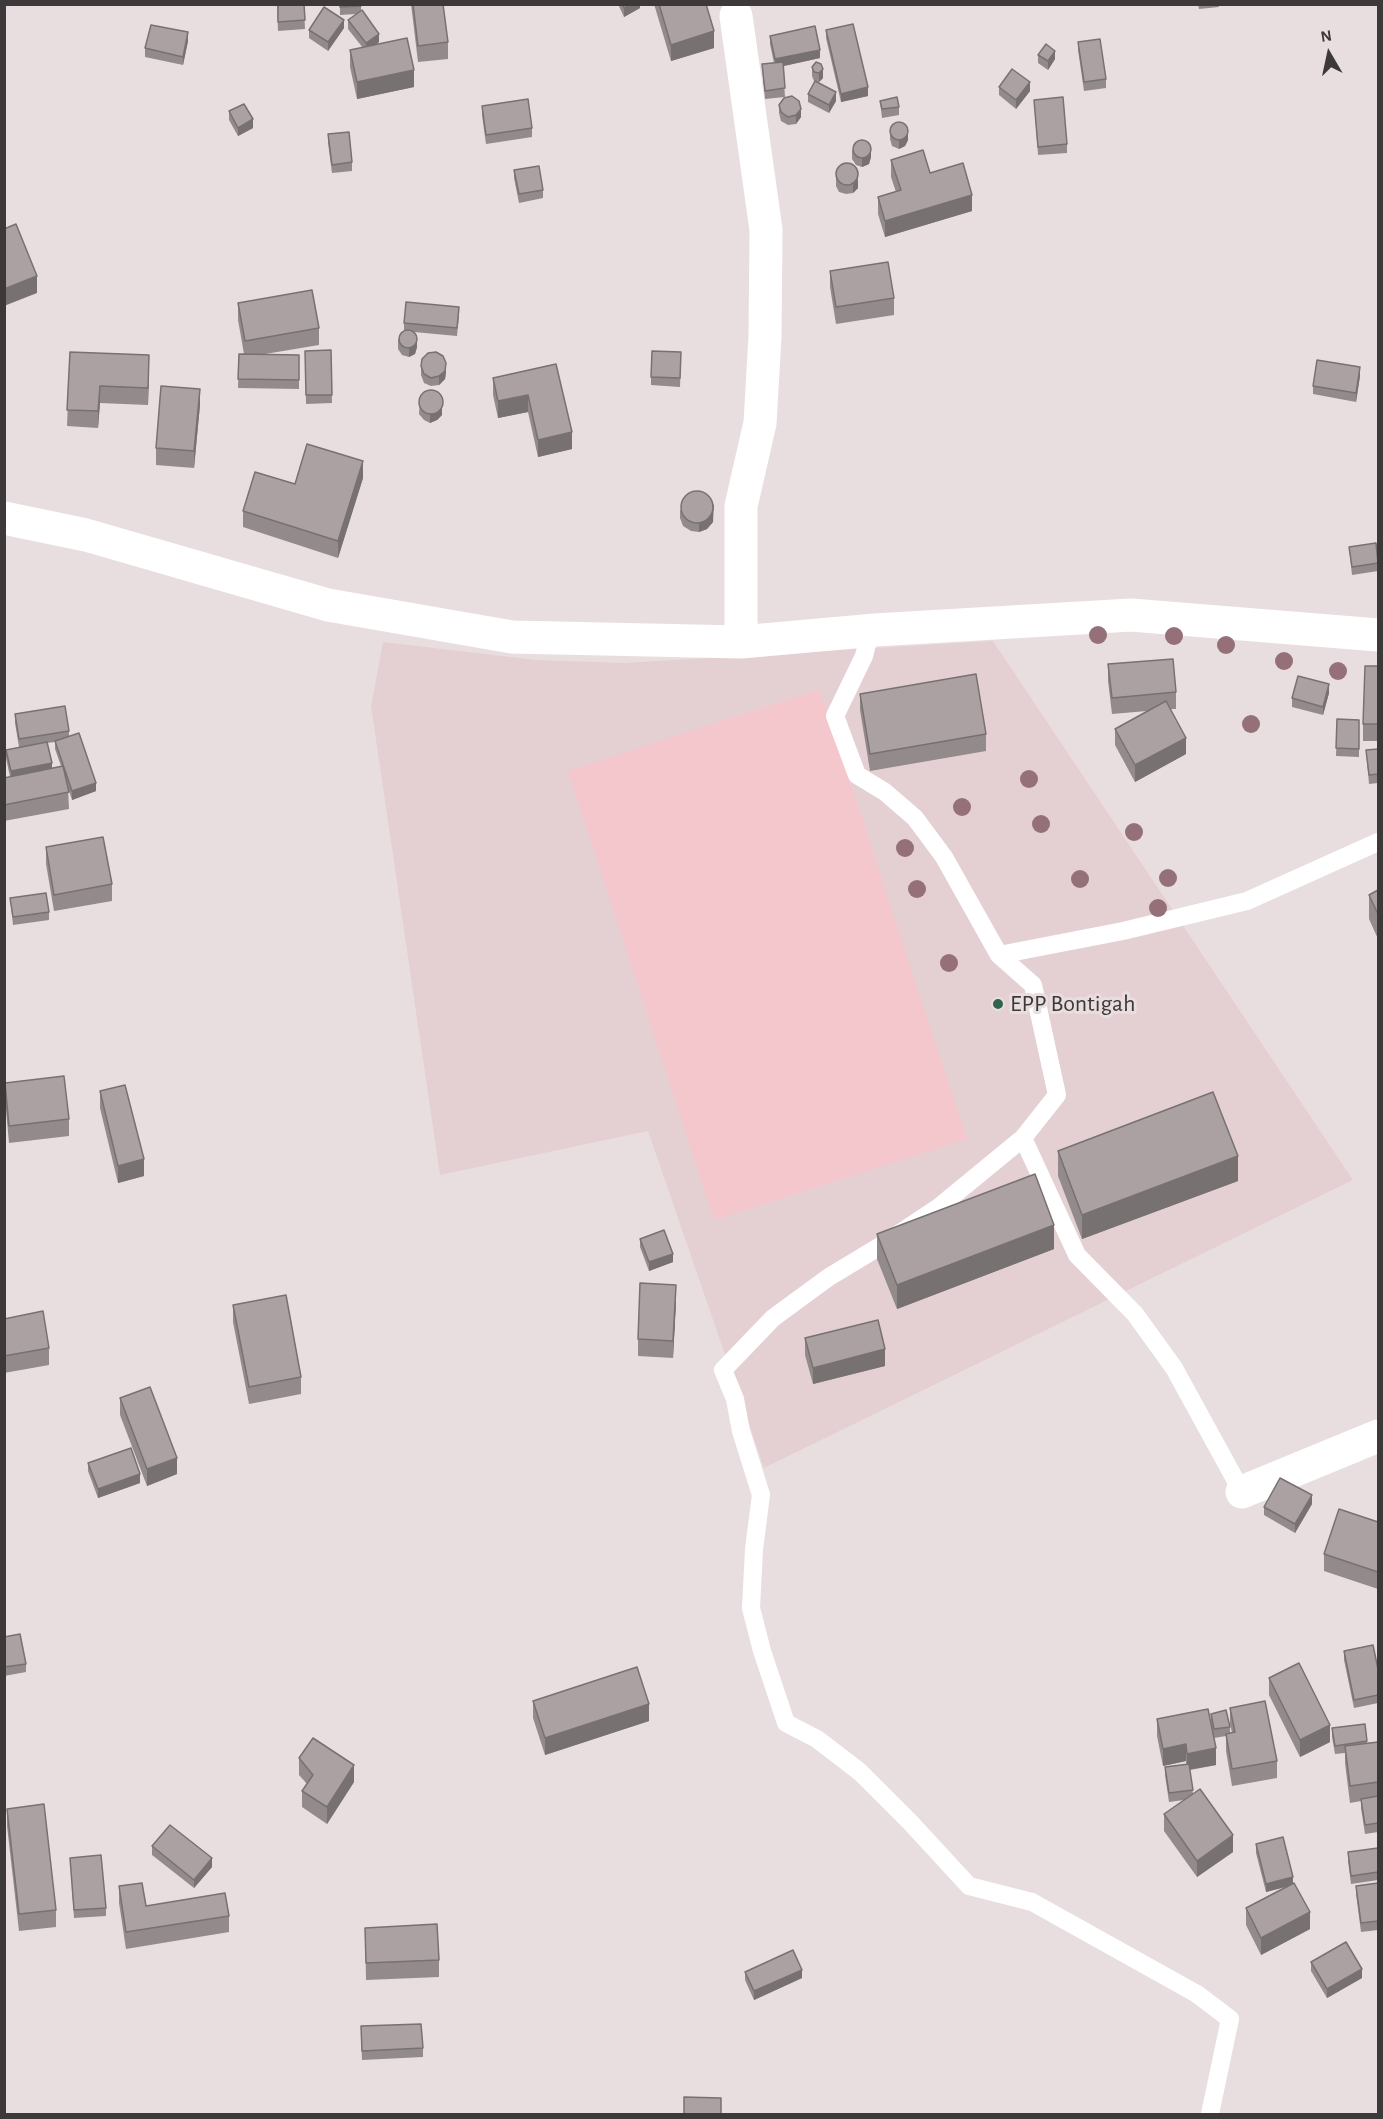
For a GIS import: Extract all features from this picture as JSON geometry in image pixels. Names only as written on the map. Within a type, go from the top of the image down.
[{"type":"street","points":[[736,16],[766,230],[765,336],[760,423],[741,506],[741,642]]},
{"type":"street","points":[[4,518],[86,535],[328,605],[512,637],[741,642],[875,630],[1131,615],[1378,635]]},
{"type":"street","points":[[1242,1492],[1378,1436]]},
{"type":"lane","points":[[875,630],[835,716],[841,735],[857,775],[885,792],[915,818],[944,857],[999,955],[1033,985],[1057,1095],[1023,1138],[939,1207],[882,1245],[829,1276],[773,1318],[723,1370],[735,1400],[741,1431],[760,1495],[751,1608],[762,1651],[786,1723],[817,1739],[860,1772],[969,1886],[1032,1902],[1197,1994],[1230,2019],[1210,2115]]},
{"type":"lane","points":[[999,955],[1123,931],[1247,901],[1378,842]]},
{"type":"lane","points":[[1023,1138],[1077,1255],[1135,1314],[1173,1368],[1242,1492]]},
{"type":"shaded area","points":[[993,641],[1353,1180],[764,1468],[648,1131],[440,1175],[371,706],[383,642],[536,660],[624,663]]},
{"type":"shaded area","points":[[820,689],[967,1139],[714,1220],[568,771]]},
{"type":"building","points":[[278,4],[304,4],[305,20],[278,22]]},
{"type":"building","points":[[340,4],[361,4],[361,6],[340,7]]},
{"type":"building","points":[[413,4],[443,4],[448,42],[418,46]]},
{"type":"building","points":[[659,4],[706,4],[714,31],[671,45]]},
{"type":"building","points":[[324,7],[344,20],[328,42],[309,30]]},
{"type":"building","points":[[362,10],[379,34],[366,43],[348,20]]},
{"type":"building","points":[[853,24],[868,87],[841,94],[826,30]]},
{"type":"building","points":[[151,25],[188,32],[183,57],[145,48]]},
{"type":"building","points":[[815,26],[820,50],[775,59],[770,36]]},
{"type":"building","points":[[407,38],[414,70],[357,82],[350,50]]},
{"type":"building","points":[[1100,39],[1106,79],[1084,82],[1078,42]]},
{"type":"building","points":[[1046,44],[1055,51],[1048,61],[1038,55]]},
{"type":"building","points":[[783,62],[785,88],[765,91],[762,64]]},
{"type":"building","points":[[816,62],[821,64],[823,69],[819,73],[814,72],[812,67]]},
{"type":"building","points":[[1012,69],[1030,82],[1016,100],[999,87]]},
{"type":"building","points":[[815,81],[836,92],[829,105],[808,94]]},
{"type":"building","points":[[792,96],[799,101],[801,109],[796,115],[788,117],[781,112],[779,105],[784,98]]},
{"type":"building","points":[[897,97],[899,107],[882,109],[880,101]]},
{"type":"building","points":[[1063,97],[1067,144],[1038,147],[1034,100]]},
{"type":"building","points":[[528,99],[532,128],[486,135],[482,106]]},
{"type":"building","points":[[244,104],[253,119],[238,128],[229,111]]},
{"type":"building","points":[[899,122],[905,125],[908,131],[905,137],[899,140],[893,137],[890,131],[893,125]]},
{"type":"building","points":[[349,132],[352,162],[332,165],[328,134]]},
{"type":"building","points":[[862,140],[868,143],[871,149],[868,155],[862,158],[856,155],[853,149],[856,143]]},
{"type":"building","points":[[923,150],[930,173],[963,163],[972,195],[885,221],[878,197],[901,190],[891,160]]},
{"type":"building","points":[[847,163],[855,166],[858,174],[855,182],[847,185],[839,182],[836,174],[839,166]]},
{"type":"building","points":[[539,166],[543,190],[519,194],[514,170]]},
{"type":"building","points":[[16,224],[37,276],[4,289],[4,229]]},
{"type":"building","points":[[888,262],[894,298],[836,307],[830,271]]},
{"type":"building","points":[[312,290],[319,328],[245,341],[238,303]]},
{"type":"building","points":[[406,302],[459,307],[457,328],[404,323]]},
{"type":"building","points":[[408,330],[414,333],[417,339],[414,345],[408,348],[402,345],[399,339],[402,333]]},
{"type":"building","points":[[331,350],[332,395],[306,395],[305,351]]},
{"type":"building","points":[[652,351],[681,352],[680,378],[651,377]]},
{"type":"building","points":[[70,352],[149,355],[148,388],[100,386],[98,411],[67,410]]},
{"type":"building","points":[[436,352],[443,356],[446,363],[445,371],[431,378],[424,374],[421,366],[422,359],[428,353]]},
{"type":"building","points":[[239,354],[299,355],[299,380],[238,379]]},
{"type":"building","points":[[1317,360],[1360,367],[1356,393],[1313,386]]},
{"type":"building","points":[[556,364],[572,432],[538,440],[528,395],[498,401],[493,378]]},
{"type":"building","points":[[161,386],[200,389],[194,451],[156,448]]},
{"type":"building","points":[[431,390],[439,394],[443,402],[439,410],[431,414],[423,410],[419,402],[423,394]]},
{"type":"building","points":[[307,444],[363,461],[338,541],[243,511],[255,472],[295,484]]},
{"type":"building","points":[[697,491],[709,495],[713,507],[709,519],[697,523],[685,519],[681,507],[685,495]]},
{"type":"building","points":[[1376,543],[1378,563],[1352,567],[1349,547]]},
{"type":"building","points":[[1173,659],[1176,692],[1112,698],[1108,664]]},
{"type":"building","points":[[1365,666],[1378,666],[1378,724],[1363,724]]},
{"type":"building","points":[[976,674],[986,734],[870,754],[860,694]]},
{"type":"building","points":[[1298,676],[1329,684],[1323,707],[1292,698]]},
{"type":"building","points":[[1166,701],[1186,738],[1135,765],[1115,729]]},
{"type":"building","points":[[65,706],[69,731],[19,739],[15,714]]},
{"type":"building","points":[[1337,719],[1359,720],[1359,749],[1336,748]]},
{"type":"building","points":[[79,733],[96,783],[72,791],[55,741]]},
{"type":"building","points":[[47,742],[52,763],[11,771],[6,750]]},
{"type":"building","points":[[1378,749],[1378,774],[1369,775],[1366,750]]},
{"type":"building","points":[[63,766],[69,792],[4,805],[4,778]]},
{"type":"building","points":[[103,837],[112,884],[54,895],[46,847]]},
{"type":"building","points":[[1378,890],[1378,914],[1369,895]]},
{"type":"building","points":[[46,893],[49,912],[13,917],[10,898]]},
{"type":"building","points":[[64,1076],[69,1119],[9,1126],[5,1083]]},
{"type":"building","points":[[125,1085],[144,1159],[118,1166],[100,1091]]},
{"type":"building","points":[[1213,1092],[1238,1156],[1082,1215],[1058,1151]]},
{"type":"building","points":[[1035,1174],[1054,1225],[897,1285],[877,1234]]},
{"type":"building","points":[[664,1230],[673,1254],[649,1262],[640,1239]]},
{"type":"building","points":[[640,1283],[676,1285],[673,1341],[638,1339]]},
{"type":"building","points":[[286,1295],[301,1377],[249,1387],[233,1305]]},
{"type":"building","points":[[43,1311],[49,1348],[4,1356],[4,1319]]},
{"type":"building","points":[[878,1320],[885,1349],[813,1368],[805,1338]]},
{"type":"building","points":[[150,1387],[177,1458],[147,1469],[120,1398]]},
{"type":"building","points":[[131,1448],[140,1474],[98,1489],[88,1463]]},
{"type":"building","points":[[1280,1478],[1312,1495],[1295,1524],[1264,1507]]},
{"type":"building","points":[[1339,1509],[1378,1522],[1378,1572],[1324,1554]]},
{"type":"building","points":[[20,1634],[26,1664],[4,1667],[4,1637]]},
{"type":"building","points":[[1373,1645],[1378,1669],[1378,1695],[1354,1700],[1344,1651]]},
{"type":"building","points":[[1299,1663],[1330,1725],[1300,1740],[1269,1678]]},
{"type":"building","points":[[637,1667],[649,1704],[545,1738],[533,1701]]},
{"type":"building","points":[[1265,1701],[1277,1761],[1232,1769],[1226,1734],[1235,1732],[1230,1708]]},
{"type":"building","points":[[1208,1709],[1216,1748],[1187,1754],[1186,1744],[1163,1749],[1157,1719]]},
{"type":"building","points":[[1226,1710],[1230,1727],[1214,1729],[1211,1714]]},
{"type":"building","points":[[1365,1724],[1367,1741],[1335,1746],[1332,1728]]},
{"type":"building","points":[[313,1738],[354,1765],[327,1807],[302,1791],[313,1775],[299,1758]]},
{"type":"building","points":[[1378,1742],[1378,1782],[1350,1786],[1345,1746]]},
{"type":"building","points":[[1189,1764],[1193,1790],[1169,1793],[1165,1767]]},
{"type":"building","points":[[1200,1789],[1233,1835],[1197,1861],[1164,1814]]},
{"type":"building","points":[[1378,1796],[1378,1823],[1365,1825],[1361,1799]]},
{"type":"building","points":[[44,1804],[56,1910],[19,1914],[7,1809]]},
{"type":"building","points":[[170,1825],[212,1858],[194,1880],[152,1846]]},
{"type":"building","points":[[1283,1837],[1293,1877],[1266,1884],[1256,1844]]},
{"type":"building","points":[[1378,1848],[1378,1872],[1351,1876],[1348,1852]]},
{"type":"building","points":[[101,1855],[106,1908],[74,1910],[70,1858]]},
{"type":"building","points":[[142,1883],[146,1906],[225,1893],[229,1916],[126,1932],[119,1886]]},
{"type":"building","points":[[1294,1883],[1310,1912],[1261,1938],[1246,1908]]},
{"type":"building","points":[[1378,1883],[1378,1921],[1361,1923],[1356,1886]]},
{"type":"building","points":[[437,1924],[439,1960],[366,1963],[365,1928]]},
{"type":"building","points":[[1346,1942],[1362,1969],[1327,1989],[1311,1962]]},
{"type":"building","points":[[793,1950],[802,1970],[754,1991],[745,1972]]},
{"type":"building","points":[[421,2024],[423,2048],[362,2051],[361,2026]]},
{"type":"building","points":[[684,2097],[721,2098],[721,2115],[684,2115]]},
{"type":"place","name":"EPP Bontigah","points":[[998,1004]]}]
